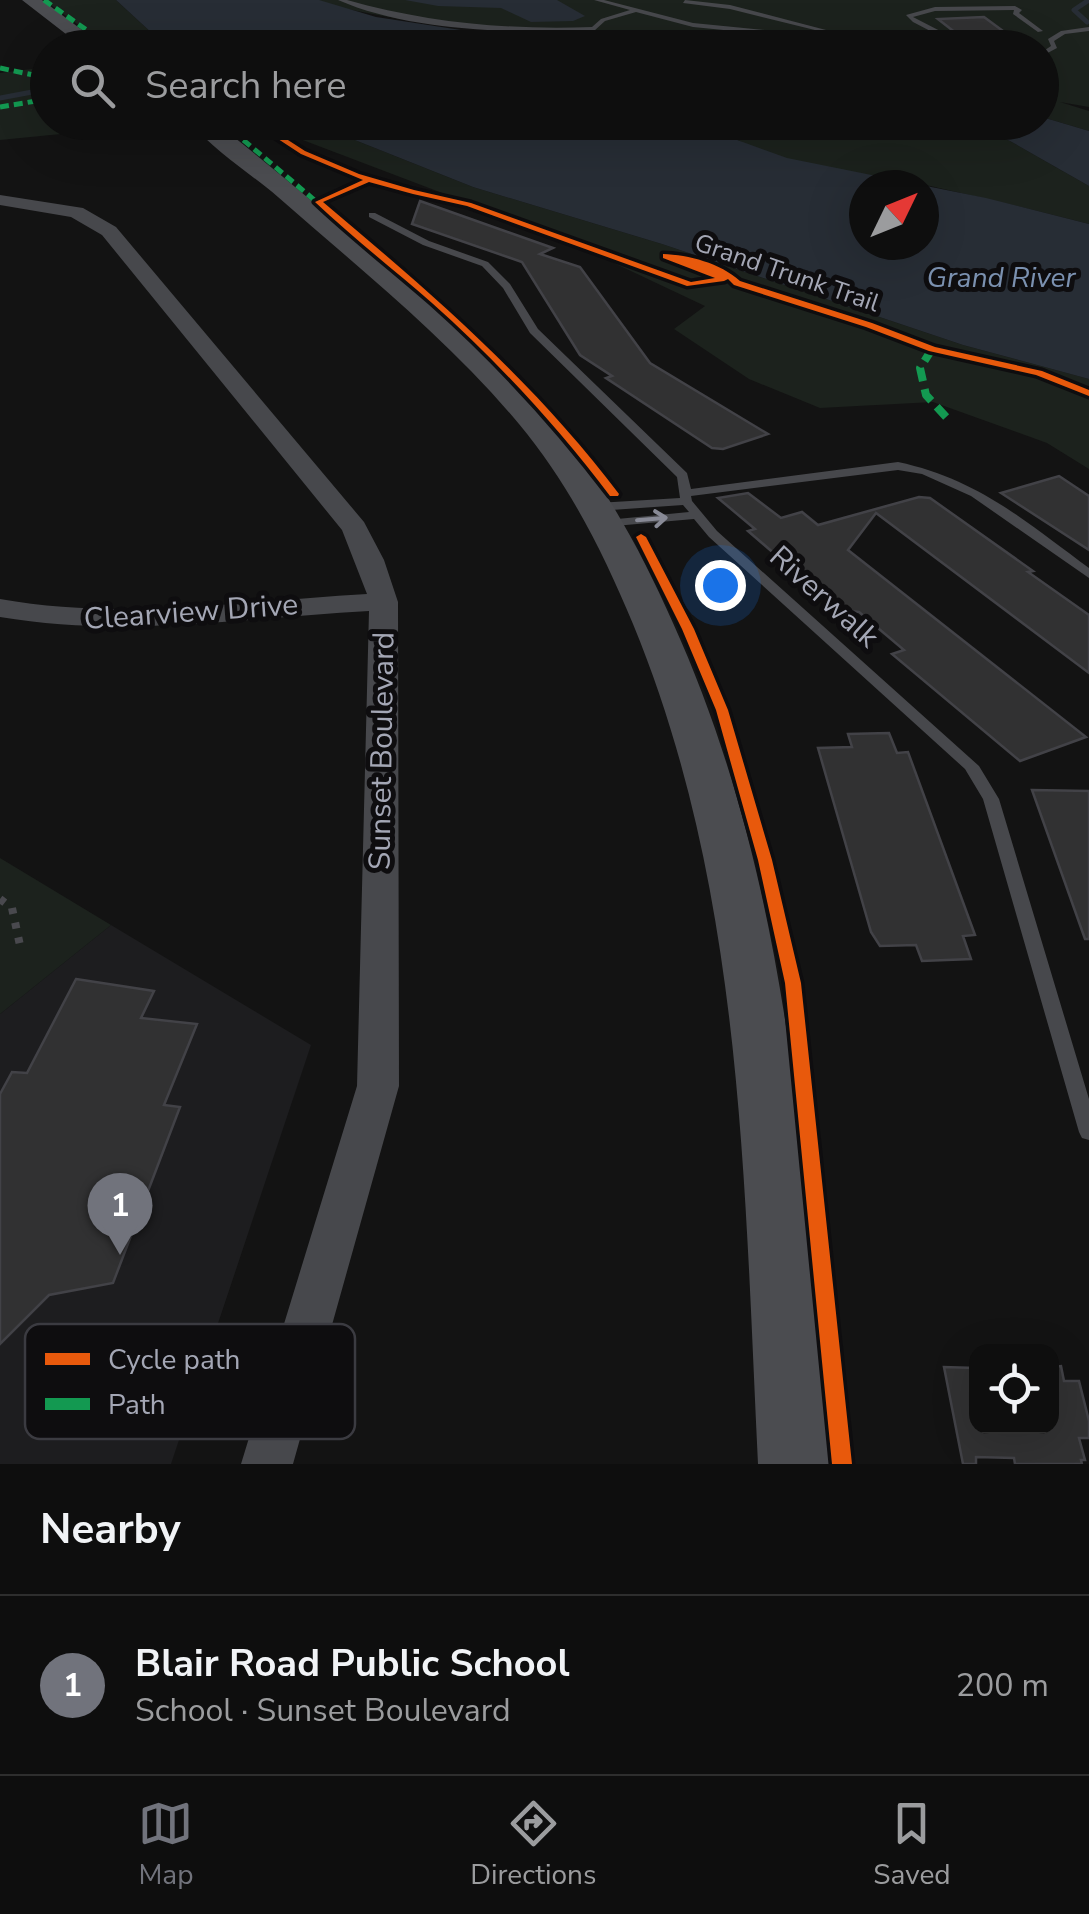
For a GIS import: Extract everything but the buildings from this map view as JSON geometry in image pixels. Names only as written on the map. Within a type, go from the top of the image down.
[{"type":"main road","points":[[30,0],[72,30]]},
{"type":"main road","points":[[224,140],[470,350],[552,442],[602,516],[672,654],[709,767],[744,913],[764,1048],[794,1464]]},
{"type":"street","name":"Sunset Boulevard","points":[[0,200],[76,212],[109,231],[354,528],[384,602],[378,1086],[308,1324]]},
{"type":"street","name":"Clearview Drive","points":[[0,608],[78,621],[178,619],[320,604],[384,602]]},
{"type":"street","name":"Sunset Boulevard","points":[[267,1464],[274,1439]]},
{"type":"lane","points":[[341,0],[407,18],[558,29],[594,30],[603,20],[637,10]]},
{"type":"lane","points":[[597,0],[693,25],[756,30]]},
{"type":"lane","points":[[685,2],[834,30]]},
{"type":"lane","points":[[931,30],[908,16],[934,4],[1016,8],[1016,13],[1038,29],[1089,28]]},
{"type":"lane","points":[[788,12],[817,27]]},
{"type":"lane","points":[[1059,34],[1089,28]]},
{"type":"lane","name":"Riverwalk","points":[[372,215],[426,243],[484,264],[507,286],[534,330],[683,476],[686,497],[713,534],[971,766],[990,799],[1089,1132]]},
{"type":"lane","points":[[602,516],[686,497],[898,466],[952,478],[1089,574]]},
{"type":"lane","points":[[602,516],[697,515]]},
{"type":"path","points":[[0,899],[12,908],[20,950]]},
{"type":"shaded area","points":[[44,0],[116,0],[149,30],[85,30]]},
{"type":"shaded area","points":[[308,0],[1089,0],[1089,107],[1060,102],[1089,111],[1089,131],[1059,122],[1059,30],[491,30]]},
{"type":"shaded area","points":[[30,69],[30,137],[0,140],[0,73]]},
{"type":"shaded area","points":[[303,140],[355,140],[473,187],[662,244],[963,345],[1089,379],[1089,469],[1047,443],[933,402],[820,408],[749,379],[674,329],[705,306],[561,238]]},
{"type":"shaded area","points":[[739,140],[1008,140],[1089,186],[1089,224],[939,188],[939,170],[849,172],[784,159]]},
{"type":"shaded area","points":[[0,858],[111,925],[0,1014]]},
{"type":"shaded area","points":[[111,925],[311,1045],[218,1324],[25,1324],[25,1439],[179,1439],[171,1464],[0,1464],[0,1014]]},
{"type":"water","points":[[116,0],[319,0],[376,17],[461,30],[149,30]]},
{"type":"water","points":[[405,0],[557,0],[585,16],[573,21],[531,22],[501,8],[438,6]]},
{"type":"water","name":"Grand River","points":[[1059,122],[1089,131],[1089,186],[1010,141],[1059,140]]},
{"type":"water","name":"Grand River","points":[[355,140],[737,140],[787,158],[849,170],[849,260],[939,260],[939,189],[1089,224],[1089,379],[963,345],[662,244],[473,187]]},
{"type":"waterway","points":[[1087,22],[1074,10],[1089,0]]},
{"type":"waterway","points":[[0,98],[30,92]]},
{"type":"marked path","points":[[44,0],[86,30]]},
{"type":"marked path","points":[[0,68],[30,74]]},
{"type":"marked path","points":[[0,107],[30,102]]},
{"type":"marked path","points":[[243,140],[325,209]]},
{"type":"marked path","points":[[932,349],[920,368],[926,395],[947,418]]},
{"type":"cycle path","name":"Grand Trunk Trail","points":[[281,140],[356,176],[469,204],[690,284],[724,279],[666,256],[694,261],[723,272],[737,283],[932,349],[1039,373],[1089,393]]},
{"type":"cycle path","points":[[371,179],[318,202],[437,304],[512,375],[582,452],[614,494]]},
{"type":"cycle path","points":[[641,537],[688,629],[722,710],[765,860],[793,983],[842,1464]]},
{"type":"place","name":"Blair Road Public School","points":[[120,1255]]}]
